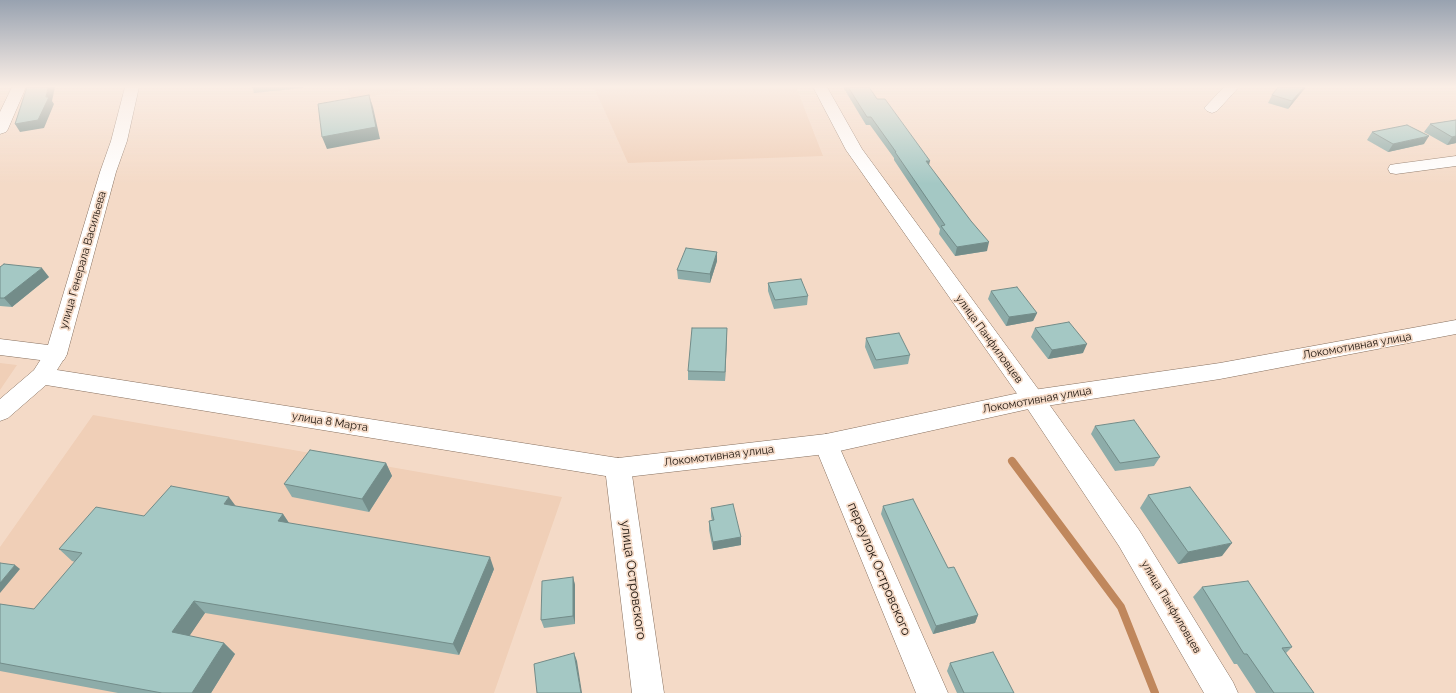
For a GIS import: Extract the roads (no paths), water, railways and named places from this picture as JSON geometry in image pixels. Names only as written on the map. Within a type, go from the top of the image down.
[{"type":"street","points":[[0,129],[4,119]]},
{"type":"street","name":"улица Генерала Васильева","points":[[0,412],[42,376],[56,354],[124,119]]},
{"type":"street","name":"улица Панфиловцев","points":[[837,119],[854,150],[1130,538],[1222,693]]},
{"type":"street","points":[[1396,169],[1456,161]]},
{"type":"street","name":"Локомотивная улица","points":[[618,468],[826,444],[1033,400],[1220,371],[1456,327]]},
{"type":"street","points":[[0,347],[56,354]]},
{"type":"street","name":"улица 8 Марта","points":[[42,376],[618,468]]},
{"type":"street","name":"переулок Островского","points":[[826,444],[932,693]]},
{"type":"street","name":"улица Островского","points":[[618,468],[648,693]]},
{"type":"waterway","points":[[1012,461],[1121,607],[1155,693]]}]
